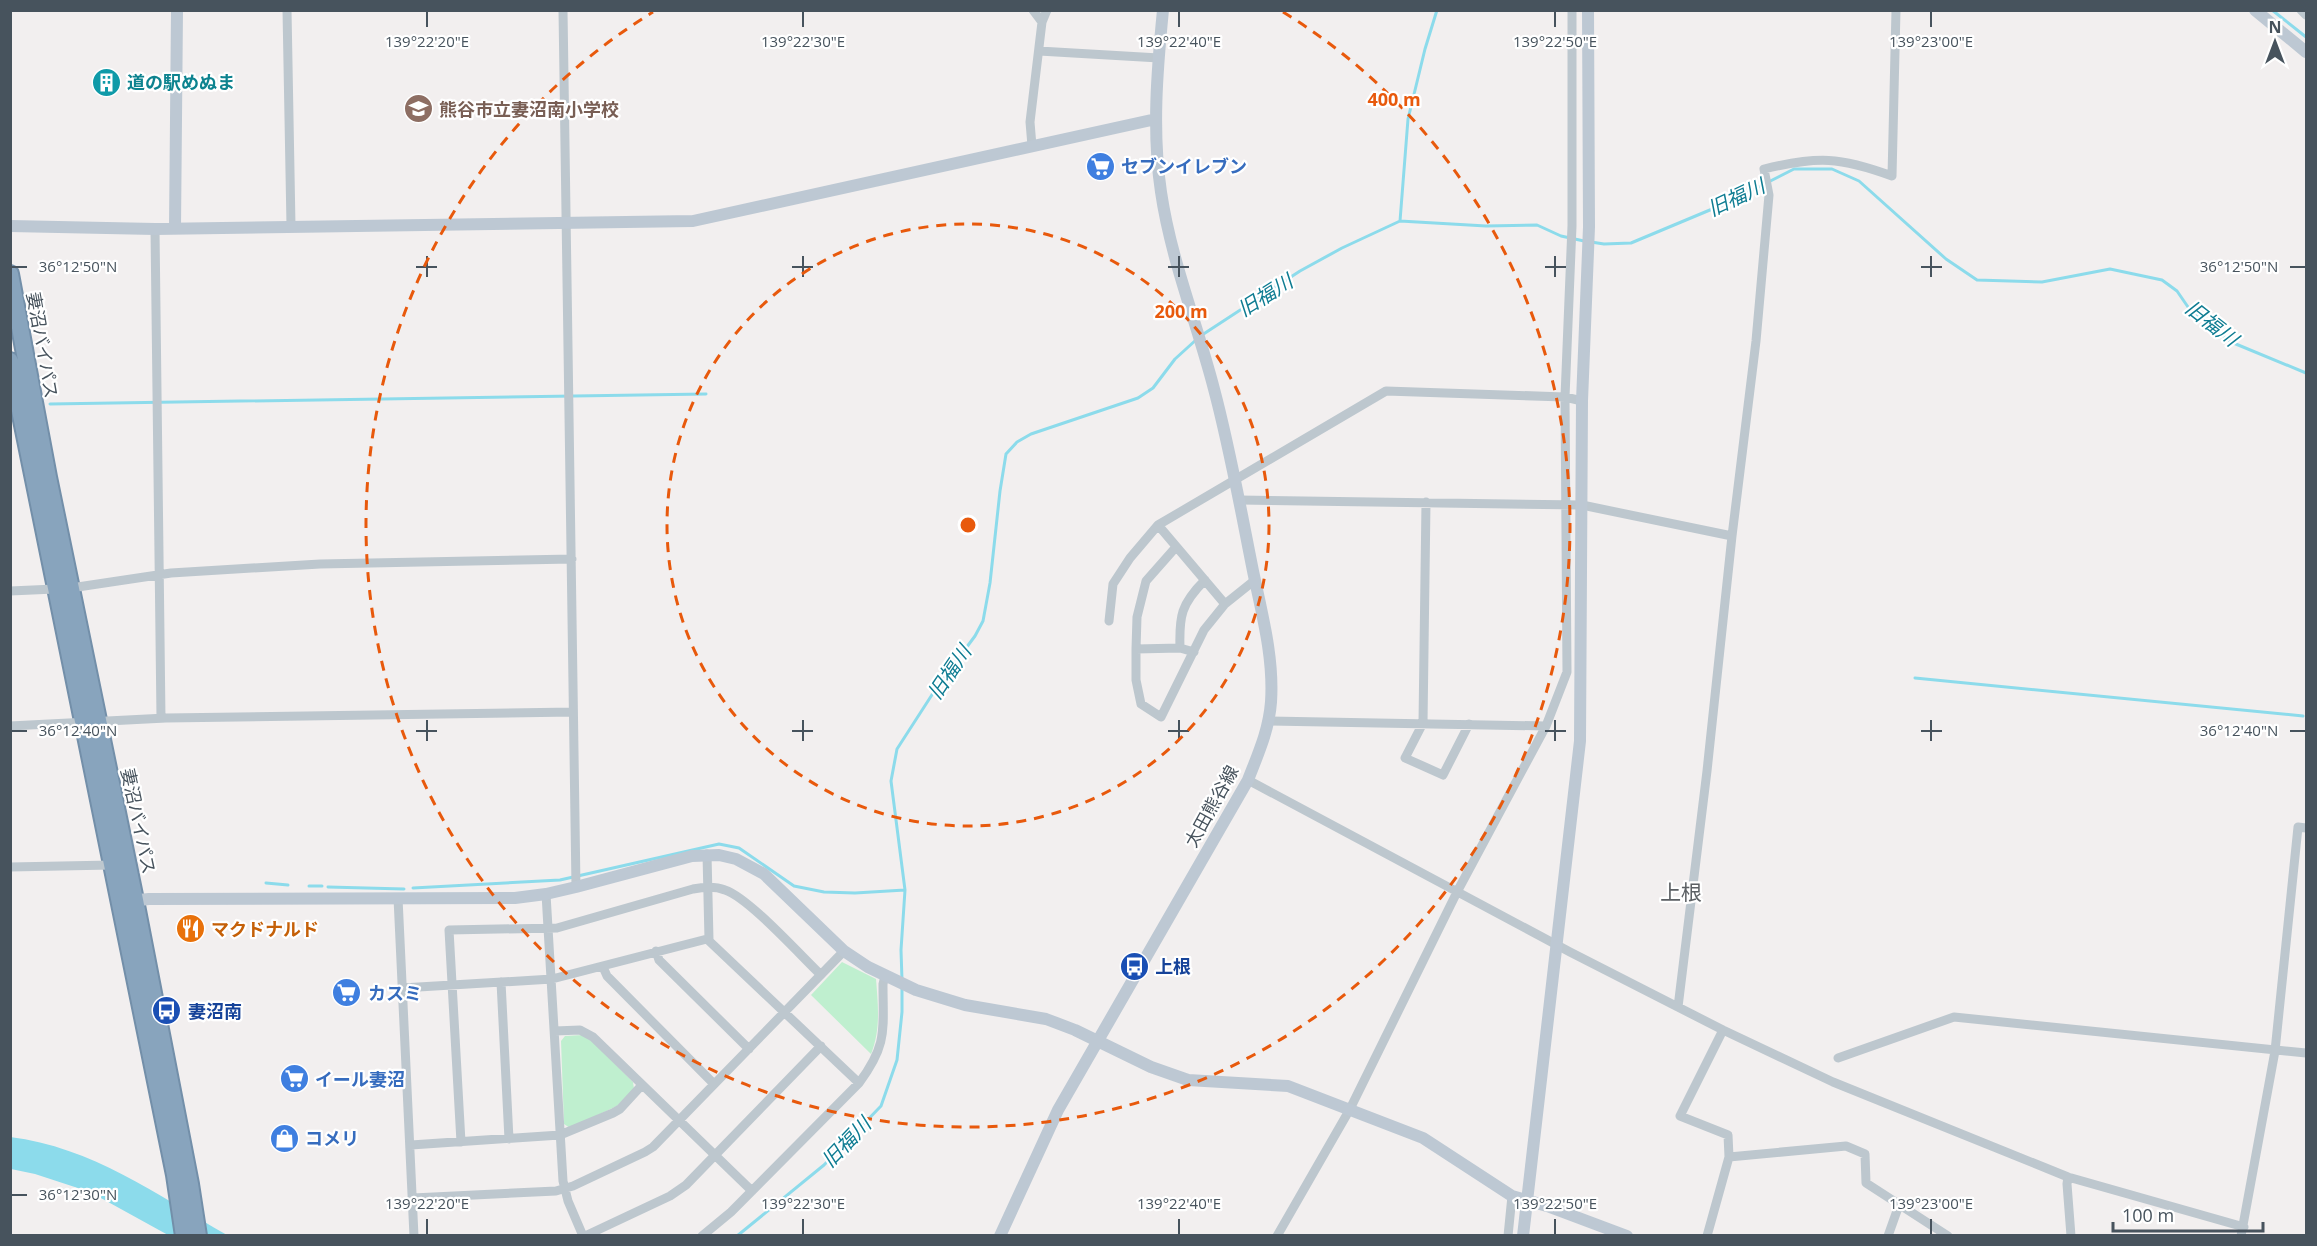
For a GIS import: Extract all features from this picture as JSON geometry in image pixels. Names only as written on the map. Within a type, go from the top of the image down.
[{"type":"highway","name":"妻沼バイパス","points":[[10,274],[63,588]]},
{"type":"highway","name":"妻沼バイパス","points":[[10,361],[63,588],[127,901],[190,1184],[198,1236]]},
{"type":"highway","name":"妻沼バイパス","points":[[91,722],[112,865],[127,901],[184,1236]]},
{"type":"street","points":[[175,228],[177,10]]},
{"type":"street","points":[[287,10],[291,226]]},
{"type":"street","points":[[563,10],[576,887]]},
{"type":"street","points":[[1033,10],[1042,22]]},
{"type":"street","points":[[1032,146],[1030,122],[1042,22],[1047,10]]},
{"type":"street","points":[[10,226],[155,229],[693,221],[1156,119],[1163,10]]},
{"type":"street","points":[[1277,1236],[1350,1109],[1457,892],[1546,726],[1567,672],[1565,397],[1572,226],[1572,10]]},
{"type":"street","points":[[1523,1236],[1580,741],[1582,401],[1589,227],[1588,10]]},
{"type":"street","points":[[1678,1007],[1756,341],[1769,195],[1764,169],[1822,159],[1857,163],[1892,176],[1896,10]]},
{"type":"street","points":[[2254,10],[2307,52]]},
{"type":"street","points":[[2301,10],[2307,15]]},
{"type":"street","points":[[1039,51],[1159,58]]},
{"type":"street","name":"太田熊谷線","points":[[1000,1236],[1058,1110],[1248,780],[1262,747],[1269,721],[1272,679],[1267,643],[1214,389],[1176,262],[1161,192],[1156,156],[1156,119]]},
{"type":"street","points":[[155,229],[161,718]]},
{"type":"street","points":[[1109,621],[1113,584],[1130,558],[1158,525],[1386,391],[1565,397],[1582,401]]},
{"type":"street","points":[[1239,500],[1582,505],[1732,536]]},
{"type":"street","points":[[1426,502],[1423,723],[1405,758],[1443,776],[1469,724]]},
{"type":"street","points":[[1158,525],[1225,604]]},
{"type":"street","points":[[1176,547],[1146,581],[1137,617],[1136,680],[1141,704],[1161,717],[1204,630],[1225,604],[1255,580]]},
{"type":"street","points":[[10,591],[63,588],[159,575],[320,564],[572,559]]},
{"type":"street","points":[[1180,648],[1179,619],[1191,594],[1205,580]]},
{"type":"street","points":[[1136,649],[1180,648],[1194,652]]},
{"type":"street","points":[[10,726],[161,718],[573,712]]},
{"type":"street","points":[[1269,721],[1546,726]]},
{"type":"street","points":[[1248,780],[1678,1007],[1833,1082],[2068,1177],[2242,1231],[2275,1050],[2298,827],[2307,828]]},
{"type":"street","points":[[707,854],[709,940]]},
{"type":"street","points":[[127,901],[515,898],[546,894],[653,865],[707,854],[736,859],[764,874],[844,951],[868,968],[916,990],[965,1005],[1046,1019],[1188,1080],[1288,1086],[1423,1138],[1512,1196],[1627,1236]]},
{"type":"street","points":[[10,867],[112,865]]},
{"type":"street","points":[[461,1142],[449,930],[548,929],[707,887],[726,890],[745,902],[821,975]]},
{"type":"street","points":[[546,894],[564,1189],[584,1236],[670,1196],[686,1185],[821,1046]]},
{"type":"street","points":[[398,898],[414,1236]]},
{"type":"street","points":[[402,988],[552,980],[701,939],[709,940],[859,1083]]},
{"type":"street","points":[[656,951],[659,960],[749,1049]]},
{"type":"street","points":[[413,1198],[564,1189],[645,1152],[844,951]]},
{"type":"street","points":[[603,967],[607,976],[714,1084]]},
{"type":"street","points":[[702,1236],[731,1212],[859,1083],[873,1063],[880,1047],[884,1015],[883,984],[888,977]]},
{"type":"street","points":[[501,982],[509,1139]]},
{"type":"street","points":[[1838,1058],[1954,1017],[2307,1053]]},
{"type":"street","points":[[1707,1236],[1729,1157],[1728,1135],[1680,1116],[1723,1030]]},
{"type":"street","points":[[555,1031],[586,1031],[752,1191]]},
{"type":"street","points":[[411,1145],[560,1135],[620,1109],[642,1085]]},
{"type":"street","points":[[1729,1157],[1846,1146],[1865,1154],[1866,1183],[1948,1236]]},
{"type":"street","points":[[2068,1177],[2071,1236]]},
{"type":"street","points":[[1508,1236],[1512,1196]]},
{"type":"street","points":[[1888,1236],[1899,1205]]},
{"type":"green space","points":[[842,962],[876,979],[878,1026],[871,1054],[811,995]]},
{"type":"green space","points":[[583,1035],[589,1038],[633,1082],[634,1089],[617,1106],[570,1128],[564,1124],[561,1041],[565,1036]]},
{"type":"water","points":[[10,1137],[40,1142],[96,1162],[149,1189],[227,1235],[168,1235],[90,1192],[35,1174],[11,1169]]},
{"type":"waterway","points":[[1400,221],[1408,119],[1437,10]]},
{"type":"waterway","points":[[2272,10],[2306,37]]},
{"type":"waterway","name":"旧福川","points":[[1591,242],[1631,243],[1729,202],[1794,169],[1832,169],[1859,181],[1946,259],[1977,280],[2042,282],[2110,269],[2162,280],[2177,291],[2188,307],[2231,342],[2306,373]]},
{"type":"waterway","name":"旧福川","points":[[1202,335],[1300,271],[1400,221],[1486,226],[1537,225],[1561,236],[1584,241]]},
{"type":"waterway","name":"旧福川","points":[[902,980],[901,950],[905,890],[891,781],[897,749],[983,621],[1006,454],[1017,442],[1031,434],[1138,398],[1153,388],[1175,359],[1197,339]]},
{"type":"waterway","points":[[50,404],[706,394]]},
{"type":"waterway","points":[[1915,678],[2303,716]]},
{"type":"waterway","points":[[413,888],[560,880],[719,844],[739,848],[794,886],[824,892],[905,890]]},
{"type":"waterway","points":[[266,883],[288,885]]},
{"type":"waterway","points":[[309,886],[322,886]]},
{"type":"waterway","points":[[328,887],[404,889]]},
{"type":"waterway","name":"旧福川","points":[[737,1236],[824,1165],[881,1106],[897,1060],[902,987]]},
{"type":"place","name":"道の駅めぬま","points":[[106,82]]},
{"type":"place","name":"熊谷市立妻沼南小学校","points":[[418,109]]},
{"type":"place","name":"セブンイレブン","points":[[1100,166]]},
{"type":"place","name":"マクドナルド","points":[[190,929]]},
{"type":"place","name":"上根","points":[[1134,966]]},
{"type":"place","name":"カスミ","points":[[347,993]]},
{"type":"place","name":"妻沼南","points":[[167,1011]]},
{"type":"place","name":"イール妻沼","points":[[294,1079]]},
{"type":"place","name":"コメリ","points":[[284,1138]]},
{"type":"district","name":"上根","points":[[1681,892]]}]
